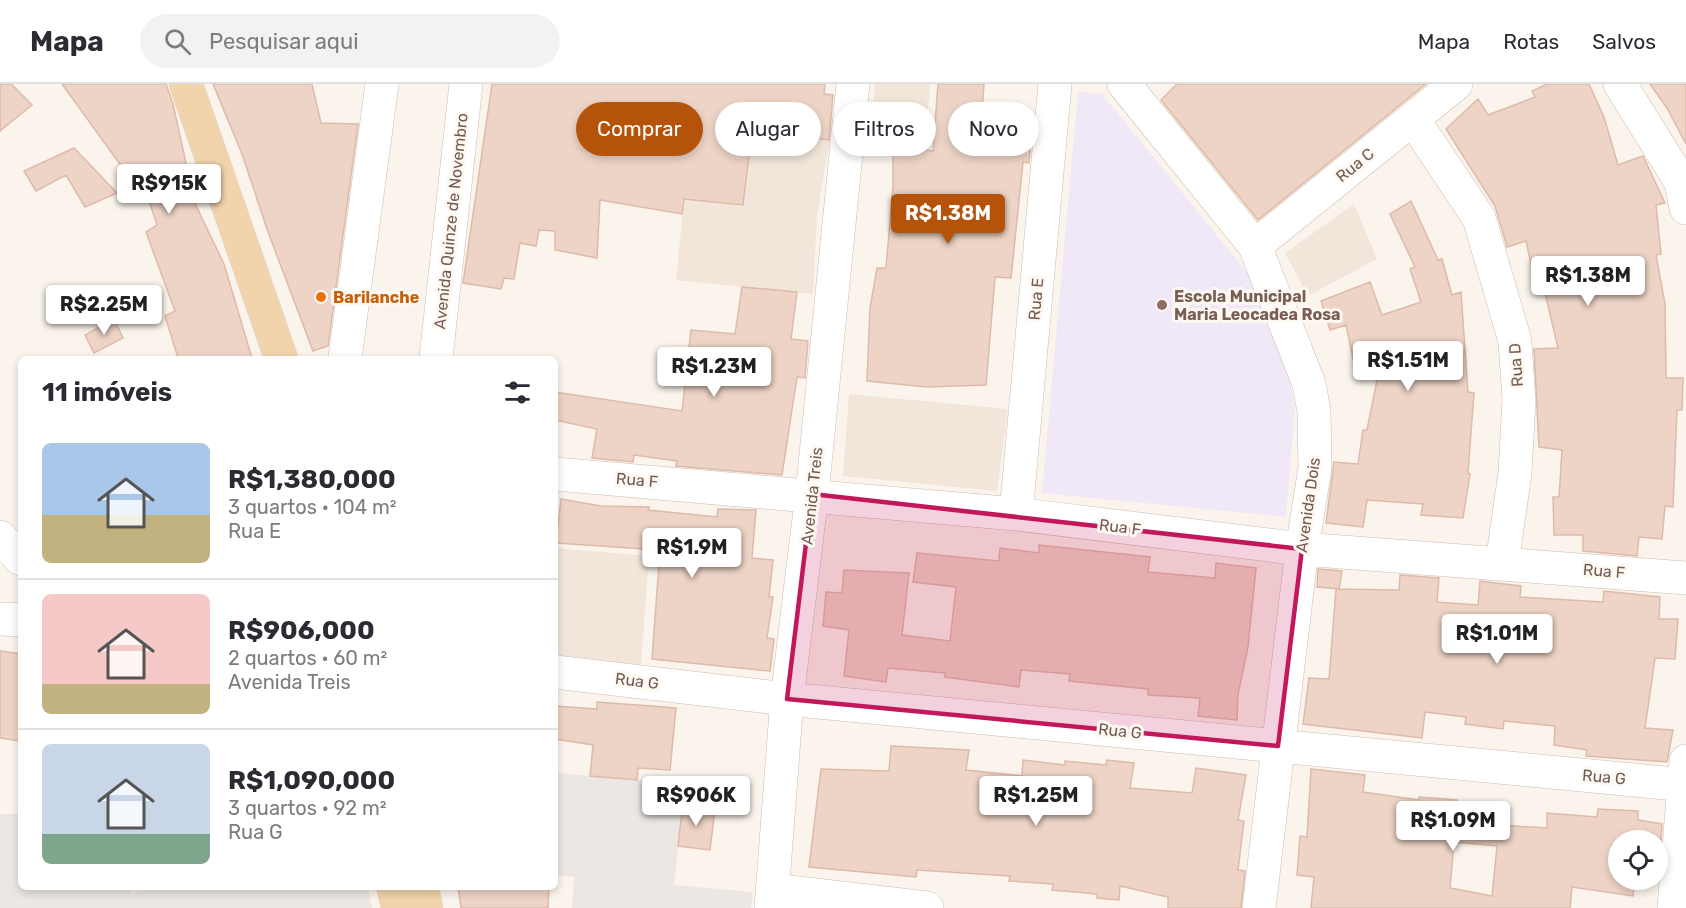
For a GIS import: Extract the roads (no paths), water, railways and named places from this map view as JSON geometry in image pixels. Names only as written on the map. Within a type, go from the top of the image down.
[{"type":"main road","points":[[186,84],[280,356]]},
{"type":"main road","points":[[262,304],[291,349],[300,356]]},
{"type":"main road","points":[[394,890],[398,908]]},
{"type":"main road","points":[[423,890],[426,908]]},
{"type":"street","points":[[345,356],[382,84]]},
{"type":"street","name":"Avenida Quinze de Novembro","points":[[436,356],[466,84]]},
{"type":"street","name":"Avenida Treis","points":[[771,899],[787,699],[812,494],[854,84]]},
{"type":"street","name":"Rua E","points":[[1016,514],[1055,84]]},
{"type":"street","name":"Rua C","points":[[1255,246],[1456,84]]},
{"type":"street","points":[[1620,84],[1681,182],[1686,208]]},
{"type":"street","name":"Avenida Dois","points":[[1135,88],[1255,246],[1311,393],[1316,437],[1315,468],[1302,549],[1259,908]]},
{"type":"street","name":"Rua D","points":[[1413,118],[1479,218],[1515,341],[1519,400],[1515,473],[1502,563]]},
{"type":"street","name":"Rua F","points":[[558,474],[812,494],[1016,514],[1302,549],[1686,578]]},
{"type":"street","points":[[0,537],[18,556]]},
{"type":"street","points":[[0,619],[18,620]]},
{"type":"street","name":"Rua G","points":[[558,672],[787,699],[1278,746],[1685,777]]},
{"type":"street","points":[[1674,908],[1685,777]]},
{"type":"street","points":[[771,899],[927,908]]},
{"type":"place","name":"Barilanche","points":[[321,297]]},
{"type":"place","name":"Escola Municipal Maria Leocadea Rosa","points":[[1162,305]]}]
